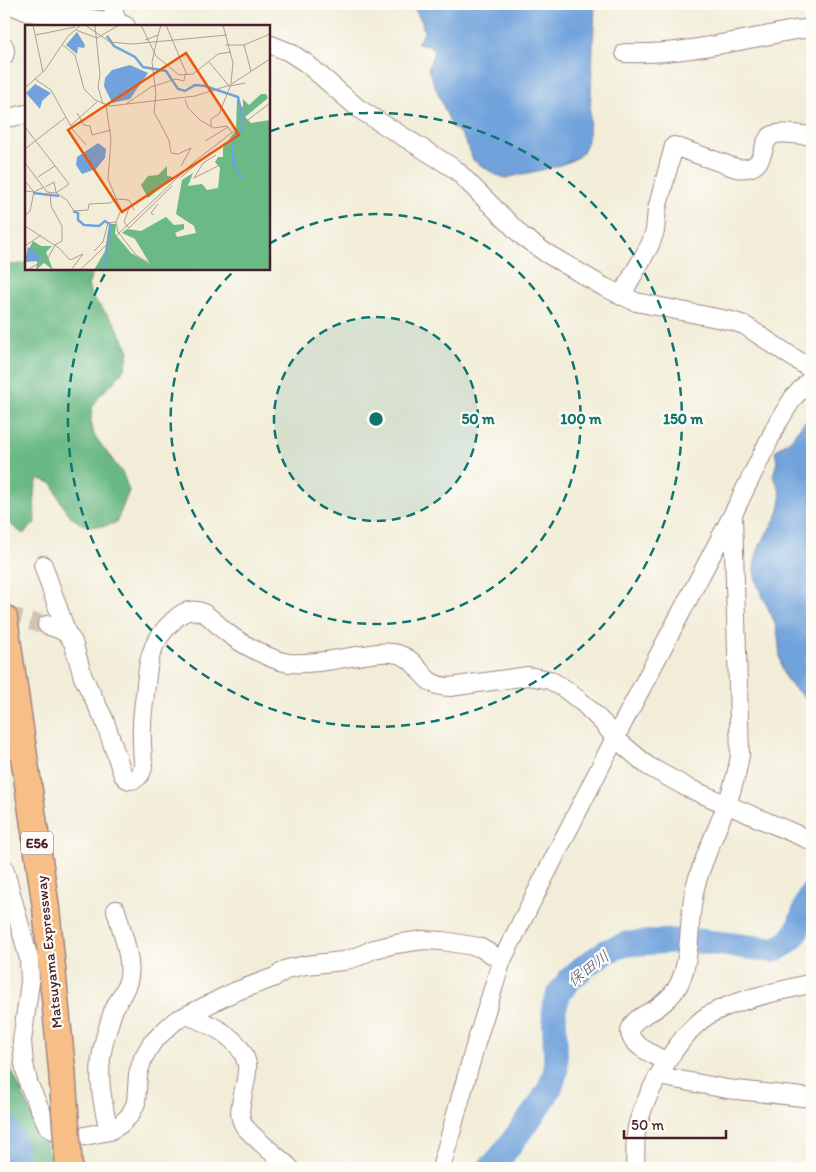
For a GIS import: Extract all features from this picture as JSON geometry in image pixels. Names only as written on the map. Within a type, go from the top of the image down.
[{"type":"highway","name":"Matsuyama Expressway","points":[[4,618],[46,908],[62,1069],[69,1168]]},
{"type":"street","points":[[4,6],[8,4],[28,12],[118,25],[112,4]]},
{"type":"street","points":[[625,53],[648,54],[761,37],[795,28],[812,29]]},
{"type":"street","points":[[270,44],[289,52],[306,62],[359,109],[455,169],[522,236],[546,253],[621,296],[649,306],[710,316],[744,325],[812,370]]},
{"type":"street","points":[[4,46],[4,56]]},
{"type":"street","points":[[4,117],[13,118],[25,114]]},
{"type":"street","points":[[621,296],[650,245],[655,231],[657,209],[674,146],[744,170],[753,167],[759,160],[769,138],[776,134],[812,136]]},
{"type":"street","points":[[441,1168],[476,1043],[502,960],[615,738],[733,514],[777,424],[794,398],[812,378]]},
{"type":"street","points":[[733,514],[740,755],[738,770],[728,805],[696,885],[689,939],[680,983],[657,1008],[636,1022],[630,1032],[631,1038],[636,1044],[663,1069],[727,1090],[812,1098]]},
{"type":"street","points":[[44,565],[83,677],[104,720],[123,775],[131,781],[142,774],[143,768],[142,726],[150,656],[155,644],[172,621],[182,613],[190,610],[201,612],[211,618],[226,633],[275,660],[288,663],[305,663],[389,653],[399,654],[409,660],[417,666],[425,678],[432,684],[440,687],[528,676],[550,680],[565,688],[584,704],[615,738],[648,766],[665,776],[728,805],[812,841]]},
{"type":"street","points":[[47,625],[67,634]]},
{"type":"street","points":[[4,868],[29,959],[30,982],[22,1053],[29,1085],[48,1127],[53,1130],[80,1136],[109,1131],[121,1124],[130,1115],[136,1103],[138,1074],[143,1058],[152,1043],[175,1021],[234,992],[274,977],[287,969],[343,960],[357,957],[374,949],[423,940],[479,947],[502,960]]},
{"type":"street","points":[[109,1131],[102,1106],[101,1053],[116,1004],[129,979],[130,967],[116,910]]},
{"type":"street","points":[[635,1168],[637,1124],[663,1069],[679,1043],[696,1025],[712,1013],[754,997],[812,983]]},
{"type":"street","points":[[187,1015],[204,1021],[219,1030],[236,1042],[244,1053],[247,1065],[240,1107],[244,1125],[290,1168]]},
{"type":"green space","points":[[25,263],[25,270],[94,270],[88,286],[92,297],[115,323],[129,351],[125,368],[100,395],[92,408],[91,421],[94,435],[123,474],[129,491],[116,523],[92,526],[75,520],[63,506],[53,484],[38,478],[34,494],[35,523],[23,534],[10,524],[4,495],[4,264]]},
{"type":"green space","points":[[4,1054],[47,1147],[52,1168],[4,1168]]},
{"type":"water","points":[[419,4],[595,4],[589,135],[586,147],[581,154],[565,163],[506,178],[496,175],[473,160],[463,137],[452,127],[428,69],[434,51],[430,46],[417,43],[424,33],[422,22],[415,10]]},
{"type":"water","points":[[812,418],[812,704],[785,677],[781,664],[777,630],[756,581],[754,567],[757,553],[779,511],[781,501],[779,489],[773,476],[777,462],[775,451],[791,439],[804,422]]},
{"type":"waterway","name":"保田川","points":[[490,1168],[500,1158],[539,1106],[550,1088],[556,1070],[554,1009],[559,993],[569,980],[585,966],[607,951],[627,944],[699,941],[773,950],[783,946],[795,934],[812,893]]},
{"type":"waterway","name":"保田川","points":[[4,1122],[14,1145],[17,1168]]},
{"type":"tunnel","points":[[4,615],[47,625]]}]
